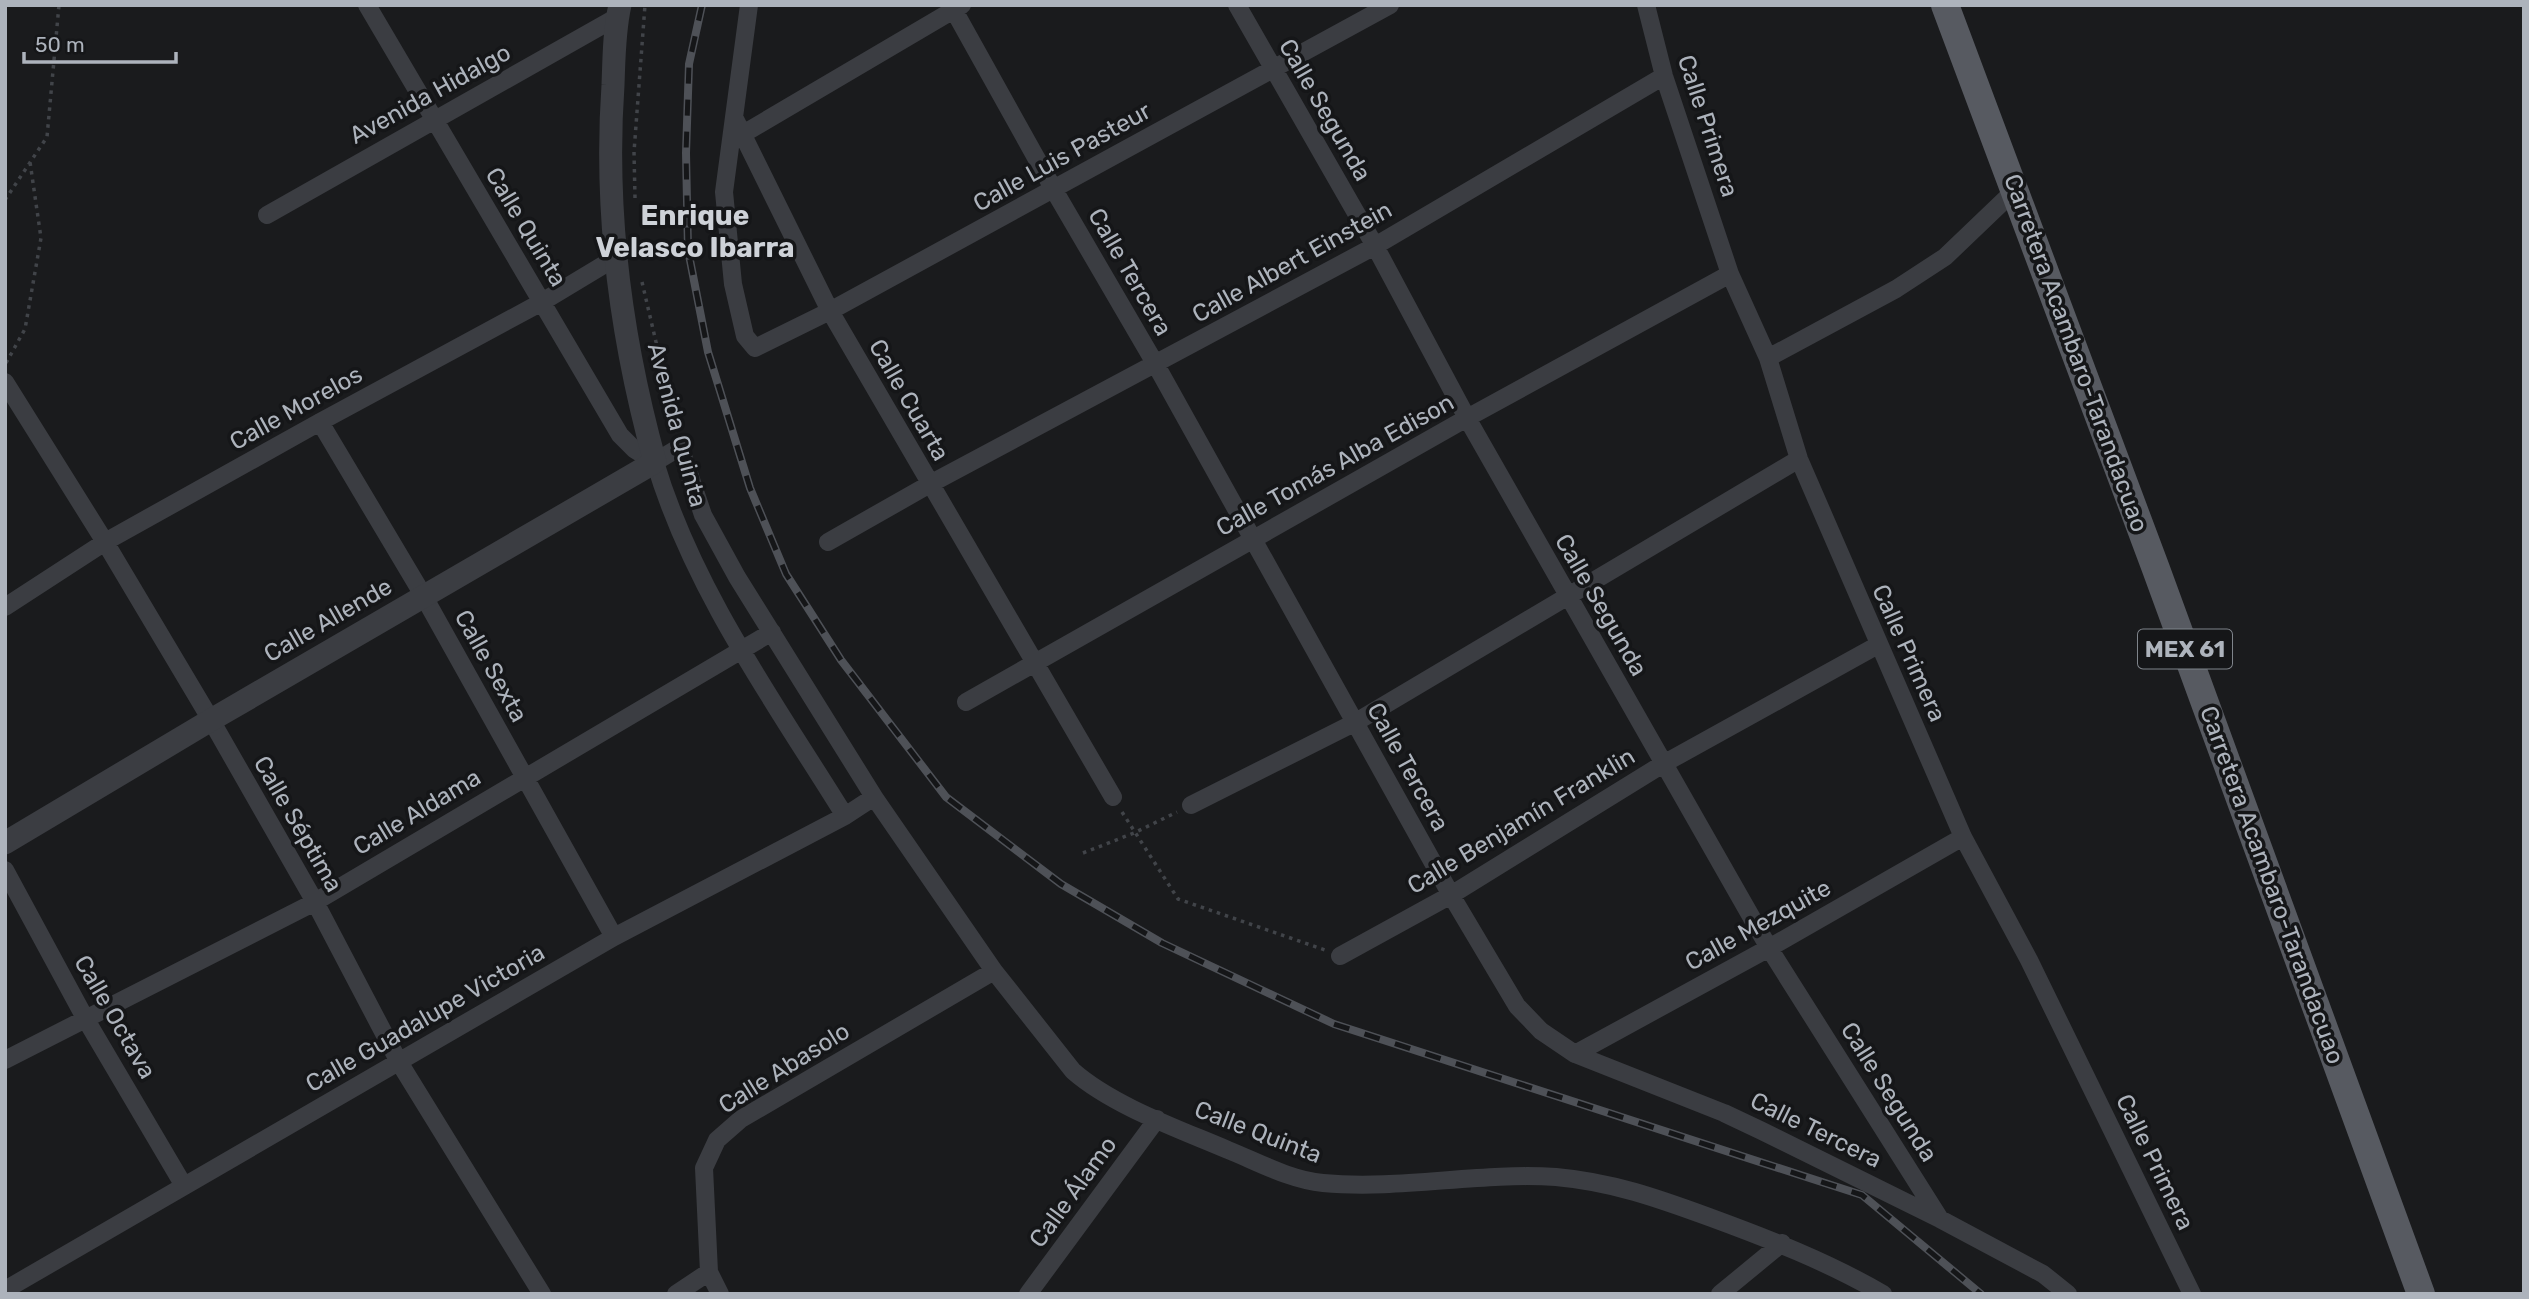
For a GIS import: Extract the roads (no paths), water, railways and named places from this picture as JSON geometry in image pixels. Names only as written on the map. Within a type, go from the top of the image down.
[{"type":"main road","name":"Carretera Acambaro-Tarandacuao","points":[[1945,5],[2156,569],[2421,1294]]},
{"type":"street","name":"Calle Quinta","points":[[366,5],[620,435],[634,449],[655,462]]},
{"type":"street","points":[[734,117],[749,5]]},
{"type":"street","name":"Calle Segunda","points":[[1237,5],[1376,246],[1467,418],[1769,948],[1940,1219]]},
{"type":"street","name":"Calle Luis Pasteur","points":[[734,117],[724,192],[733,284],[745,336],[755,348],[830,311],[1390,5]]},
{"type":"street","name":"Calle Primera","points":[[1646,5],[1664,76],[1730,274],[1768,358],[1799,459],[1963,837],[2029,960],[2192,1294]]},
{"type":"street","points":[[743,134],[956,7]]},
{"type":"street","name":"Calle Tercera","points":[[956,7],[1054,190],[1156,365],[1451,895],[1517,1006],[1541,1031],[1575,1054],[1724,1113],[2043,1273],[2068,1294]]},
{"type":"street","name":"Avenida Hidalgo","points":[[267,215],[618,11]]},
{"type":"street","name":"Avenida Quinta","points":[[618,11],[609,136],[615,258],[633,375],[664,494],[692,558],[741,649],[845,816]]},
{"type":"street","name":"Calle Albert Einstein","points":[[828,542],[930,484],[1376,246],[1664,76]]},
{"type":"street","name":"Calle Cuarta","points":[[734,117],[830,311],[1113,797]]},
{"type":"street","points":[[1768,358],[1896,289],[1945,257],[2015,190]]},
{"type":"street","name":"Calle Morelos","points":[[5,607],[105,542],[542,302],[615,258]]},
{"type":"street","name":"Calle Tomás Alba Edison","points":[[966,702],[1467,418],[1730,274]]},
{"type":"street","name":"Calle Séptima","points":[[5,382],[105,542],[211,720],[315,902],[398,1062],[542,1294]]},
{"type":"street","name":"Calle Sexta","points":[[320,422],[423,595],[614,937]]},
{"type":"street","name":"Avenida Quinta","points":[[680,447],[703,515],[874,797]]},
{"type":"street","name":"Calle Allende","points":[[5,843],[423,595],[680,447]]},
{"type":"street","points":[[1191,804],[1356,722],[1799,459]]},
{"type":"street","name":"Calle Aldama","points":[[5,1060],[315,902],[772,632]]},
{"type":"street","name":"Calle Benjamín Franklin","points":[[1340,956],[1451,895],[1663,764],[1878,645]]},
{"type":"street","name":"Calle Quinta","points":[[874,797],[995,971],[1073,1071],[1088,1084],[1157,1119],[1286,1174],[1321,1183],[1401,1184],[1510,1176],[1557,1178],[1630,1189],[1782,1243],[1883,1294]]},
{"type":"street","name":"Calle Guadalupe Victoria","points":[[5,1290],[614,937],[845,816],[874,797]]},
{"type":"street","name":"Calle Mezquite","points":[[1575,1054],[1769,948],[1963,837]]},
{"type":"street","name":"Calle Octava","points":[[5,870],[85,1017],[184,1186]]},
{"type":"street","name":"Calle Abasolo","points":[[720,1294],[709,1272],[704,1168],[717,1140],[741,1119],[995,971]]},
{"type":"street","name":"Calle Álamo","points":[[1028,1294],[1157,1119]]},
{"type":"street","points":[[1720,1294],[1782,1243]]},
{"type":"street","points":[[676,1294],[709,1272]]},
{"type":"railway","points":[[702,5],[689,64],[686,153],[688,250],[708,352],[750,488],[786,574],[841,660],[946,797],[1061,884],[1162,943],[1334,1024],[1862,1195],[1981,1294]]},
{"type":"district","name":"Enrique Velasco Ibarra","points":[[695,231]]}]
